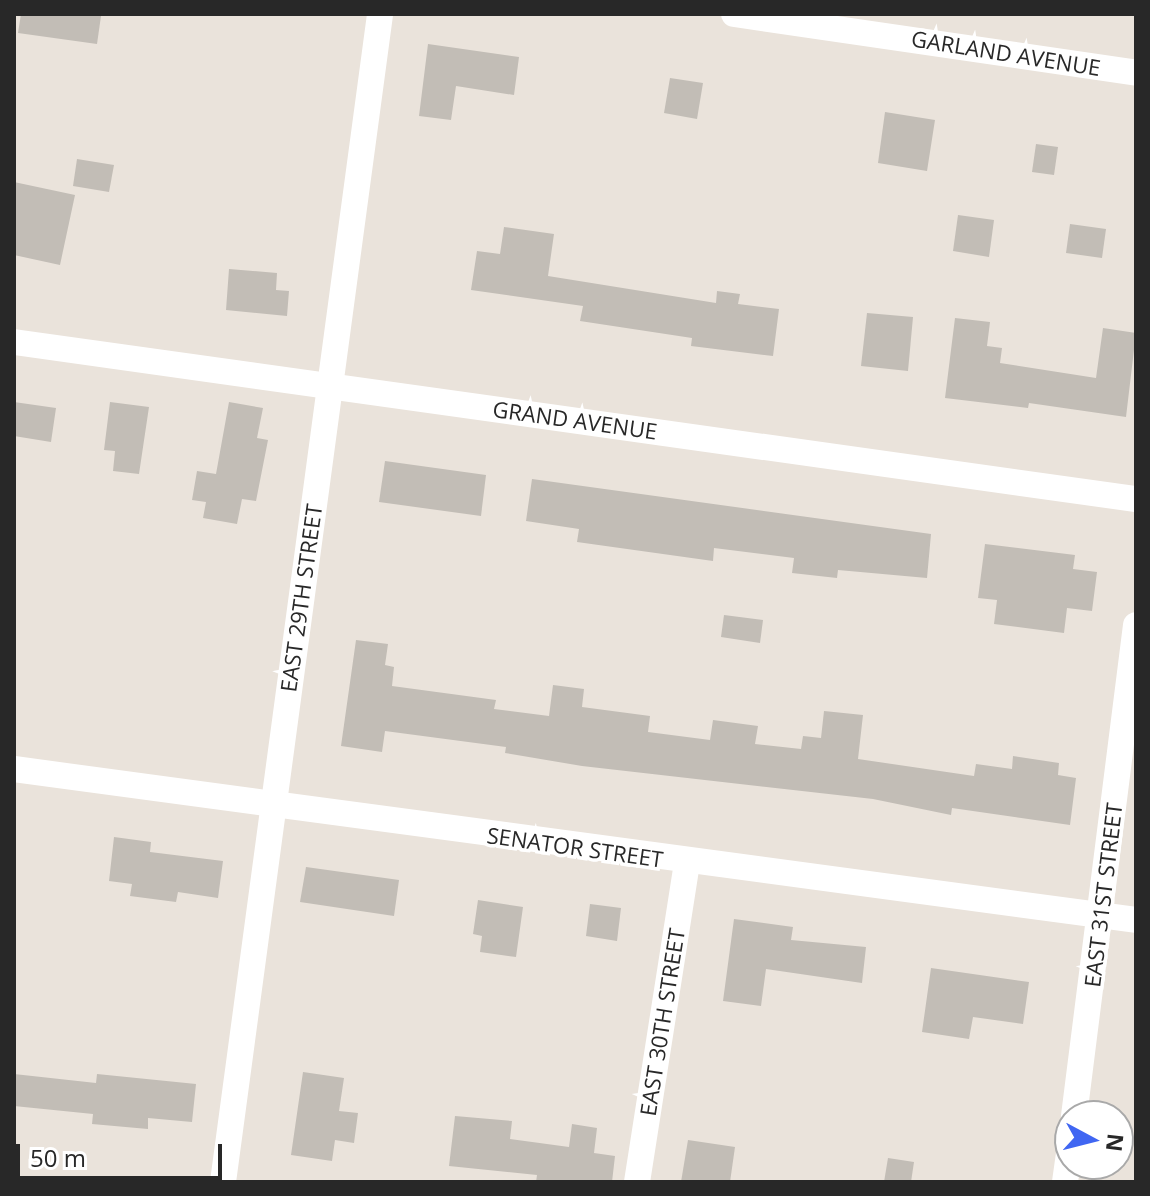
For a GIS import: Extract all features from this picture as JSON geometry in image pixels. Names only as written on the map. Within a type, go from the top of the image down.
[{"type":"street","name":"EAST 29TH STREET","points":[[223,1182],[380,14]]},
{"type":"street","name":"GARLAND AVENUE","points":[[734,14],[810,18],[1136,73]]},
{"type":"street","name":"GRAND AVENUE","points":[[14,342],[1136,499]]},
{"type":"street","name":"EAST 31ST STREET","points":[[1076,1100],[1136,625]]},
{"type":"street","name":"SENATOR STREET","points":[[14,769],[687,863],[1136,920]]},
{"type":"street","name":"EAST 30TH STREET","points":[[637,1182],[687,863]]},
{"type":"building","points":[[21,14],[101,16],[97,44],[18,33]]},
{"type":"building","points":[[428,44],[519,57],[514,95],[456,86],[451,120],[419,116]]},
{"type":"building","points":[[670,78],[703,83],[697,119],[664,113]]},
{"type":"building","points":[[885,112],[935,120],[927,171],[878,163]]},
{"type":"building","points":[[1036,144],[1058,147],[1054,175],[1032,172]]},
{"type":"building","points":[[77,159],[114,165],[109,192],[73,186]]},
{"type":"building","points":[[14,182],[75,195],[60,265],[14,255]]},
{"type":"building","points":[[958,215],[994,220],[989,257],[953,251]]},
{"type":"building","points":[[1070,224],[1106,229],[1102,258],[1066,253]]},
{"type":"building","points":[[504,227],[554,234],[548,276],[716,303],[717,291],[740,294],[738,304],[779,309],[773,356],[691,346],[692,338],[580,321],[583,306],[471,290],[477,251],[500,254]]},
{"type":"building","points":[[229,269],[277,273],[276,290],[289,291],[287,316],[226,310]]},
{"type":"building","points":[[867,313],[913,317],[908,371],[861,366]]},
{"type":"building","points":[[955,318],[990,322],[987,346],[1002,348],[1000,363],[1096,378],[1103,328],[1136,333],[1126,417],[1029,403],[1028,408],[945,398]]},
{"type":"building","points":[[14,402],[56,408],[51,442],[14,436]]},
{"type":"building","points":[[110,402],[149,407],[139,474],[113,471],[115,451],[104,450]]},
{"type":"building","points":[[229,402],[263,408],[257,438],[268,440],[256,501],[242,499],[237,524],[203,518],[206,502],[192,500],[197,471],[216,474]]},
{"type":"building","points":[[385,461],[486,475],[481,516],[379,502]]},
{"type":"building","points":[[532,479],[931,534],[927,578],[838,570],[837,578],[792,573],[794,558],[714,548],[713,561],[577,542],[579,529],[526,521]]},
{"type":"building","points":[[985,544],[1075,555],[1073,569],[1097,572],[1092,611],[1067,608],[1064,633],[994,624],[997,600],[978,598]]},
{"type":"building","points":[[724,615],[763,620],[760,643],[721,637]]},
{"type":"building","points":[[356,640],[388,644],[385,665],[394,667],[392,686],[496,700],[494,709],[549,716],[553,685],[584,689],[582,707],[650,716],[648,732],[710,740],[713,720],[758,726],[755,744],[801,749],[803,736],[821,738],[824,711],[863,715],[858,759],[974,776],[976,764],[1012,769],[1013,756],[1059,763],[1058,775],[1076,778],[1070,825],[952,808],[951,815],[873,799],[582,766],[505,753],[506,747],[385,731],[382,752],[341,746]]},
{"type":"building","points":[[114,837],[151,842],[150,852],[223,861],[218,898],[178,892],[176,902],[130,896],[132,884],[109,881]]},
{"type":"building","points":[[306,867],[399,880],[394,916],[300,902]]},
{"type":"building","points":[[478,900],[523,907],[516,957],[480,952],[482,936],[473,934]]},
{"type":"building","points":[[590,904],[621,908],[617,941],[586,936]]},
{"type":"building","points":[[734,919],[793,927],[791,940],[866,947],[862,983],[766,969],[761,1006],[723,1001]]},
{"type":"building","points":[[931,968],[1029,982],[1023,1024],[973,1017],[969,1039],[922,1032]]},
{"type":"building","points":[[303,1072],[344,1078],[339,1111],[358,1113],[354,1143],[335,1140],[332,1161],[291,1155]]},
{"type":"building","points":[[14,1074],[96,1083],[97,1074],[196,1084],[192,1122],[148,1118],[148,1129],[92,1124],[93,1114],[14,1106]]},
{"type":"building","points":[[455,1116],[512,1121],[510,1139],[569,1147],[572,1124],[597,1128],[594,1153],[615,1156],[612,1182],[536,1182],[537,1175],[449,1166]]},
{"type":"building","points":[[688,1140],[735,1147],[730,1182],[681,1182]]},
{"type":"building","points":[[888,1158],[914,1162],[911,1182],[884,1182]]}]
